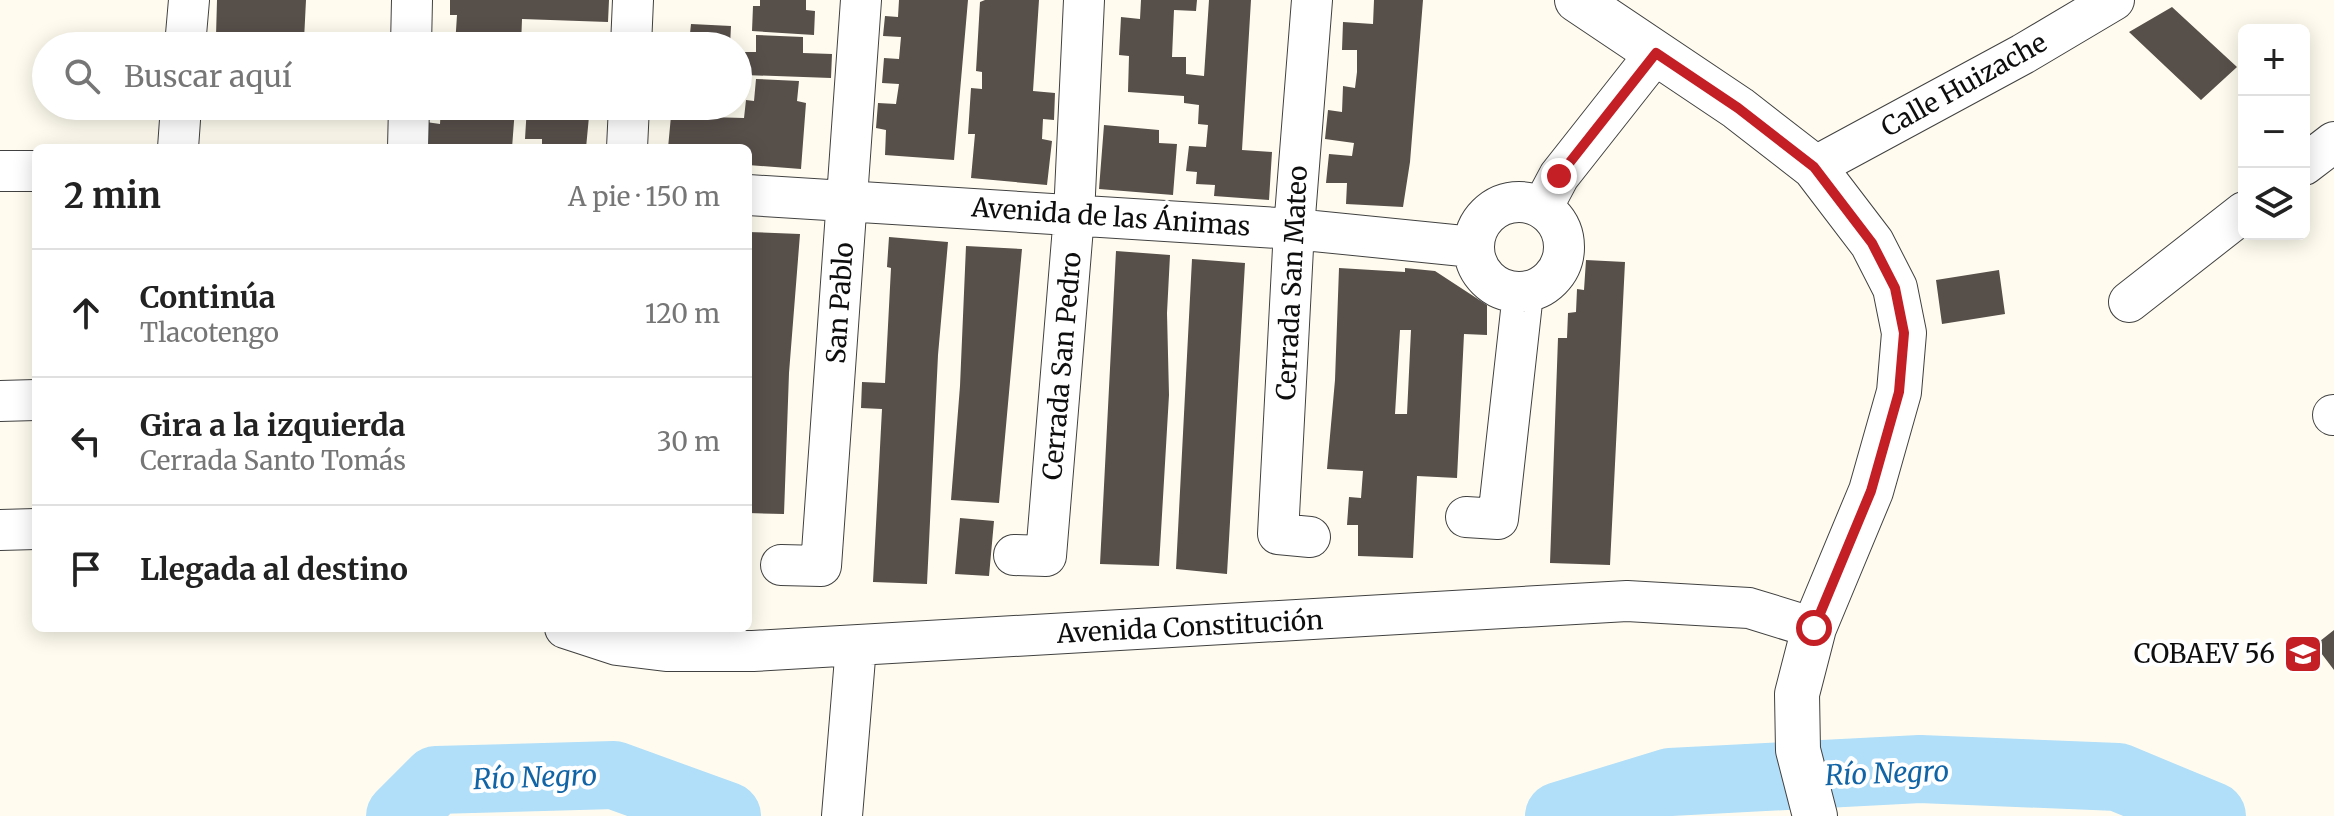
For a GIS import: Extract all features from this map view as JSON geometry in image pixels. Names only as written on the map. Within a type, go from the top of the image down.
[{"type":"street","points":[[186,32],[189,0]]},
{"type":"street","points":[[411,32],[412,0]]},
{"type":"street","points":[[632,32],[633,0]]},
{"type":"street","name":"San Pablo","points":[[781,565],[821,566],[861,0]]},
{"type":"street","name":"Cerrada San Pedro","points":[[1014,555],[1046,556],[1074,215],[1084,0]]},
{"type":"street","name":"Cerrada San Mateo","points":[[1310,537],[1278,534],[1294,229],[1312,0]]},
{"type":"street","points":[[1577,0],[1738,108],[1814,167],[1872,243],[1895,288],[1904,333],[1899,392],[1871,491],[1814,628],[1797,694],[1798,750],[1815,816]]},
{"type":"street","name":"Calle Huizache","points":[[1814,167],[2023,54],[2114,0]]},
{"type":"street","points":[[1542,208],[1559,176],[1656,53]]},
{"type":"street","points":[[178,144],[180,120]]},
{"type":"street","points":[[408,144],[409,120]]},
{"type":"street","points":[[627,144],[628,120]]},
{"type":"street","points":[[2310,160],[2334,142]]},
{"type":"street","points":[[0,171],[32,171]]},
{"type":"street","name":"Avenida de las Ánimas","points":[[752,195],[1294,229],[1473,247]]},
{"type":"street","points":[[1511,202],[1526,202],[1542,208],[1560,229],[1564,242],[1563,257],[1549,282],[1523,293],[1508,292],[1494,286],[1483,276],[1473,247],[1476,232],[1484,218],[1496,208],[1511,202]]},
{"type":"street","points":[[2129,302],[2238,217]]},
{"type":"street","points":[[1466,517],[1498,519],[1523,293]]},
{"type":"street","points":[[0,401],[32,400]]},
{"type":"street","points":[[0,530],[32,529]]},
{"type":"street","name":"Avenida Constitución","points":[[577,632],[617,645],[666,651],[753,651],[1627,601],[1749,608],[1814,628]]},
{"type":"street","points":[[842,809],[856,646]]},
{"type":"building","points":[[217,0],[306,0],[304,32],[216,32]]},
{"type":"building","points":[[450,0],[609,0],[608,22],[522,19],[522,32],[456,32],[457,15],[450,15]]},
{"type":"building","points":[[760,0],[806,0],[806,10],[815,11],[814,35],[752,31],[753,6],[760,6]]},
{"type":"building","points":[[899,0],[968,0],[954,160],[885,155],[886,130],[876,128],[878,103],[896,104],[899,84],[882,83],[884,58],[899,59],[901,37],[883,36],[885,16],[898,17]]},
{"type":"building","points":[[1039,0],[1033,91],[1055,93],[1054,120],[1043,119],[1042,139],[1052,141],[1047,185],[971,178],[975,134],[968,134],[971,88],[982,89],[982,72],[976,71],[980,2]]},
{"type":"building","points":[[1141,0],[1197,0],[1196,11],[1174,10],[1172,57],[1186,57],[1186,74],[1204,76],[1209,0],[1251,0],[1242,150],[1272,152],[1269,200],[1214,196],[1215,185],[1196,184],[1197,172],[1186,171],[1189,146],[1206,147],[1208,125],[1198,124],[1199,105],[1184,103],[1184,96],[1128,92],[1129,56],[1119,55],[1121,17],[1140,19]]},
{"type":"building","points":[[1374,0],[1423,0],[1410,162],[1403,207],[1346,204],[1347,183],[1326,183],[1329,154],[1352,156],[1354,143],[1325,139],[1328,110],[1342,112],[1343,86],[1355,88],[1357,50],[1342,50],[1343,22],[1373,24]]},
{"type":"building","points":[[2172,7],[2237,67],[2201,100],[2129,32]]},
{"type":"building","points":[[691,24],[731,26],[731,32],[690,32]]},
{"type":"building","points":[[756,35],[803,37],[803,53],[832,54],[831,78],[752,75],[752,52],[756,52]]},
{"type":"building","points":[[756,79],[799,81],[797,101],[806,103],[801,169],[752,165],[752,144],[668,144],[671,120],[752,120]]},
{"type":"building","points":[[440,120],[514,120],[512,144],[424,144],[426,122],[440,124]]},
{"type":"building","points":[[526,120],[589,120],[586,144],[542,144],[542,139],[525,139]]},
{"type":"building","points":[[1104,125],[1159,130],[1159,143],[1177,144],[1173,195],[1099,189]]},
{"type":"building","points":[[752,232],[800,234],[789,373],[784,514],[752,513]]},
{"type":"building","points":[[889,237],[948,242],[938,355],[927,584],[873,582],[882,409],[861,408],[862,382],[885,383],[891,268],[887,267]]},
{"type":"building","points":[[966,246],[1022,249],[999,503],[951,500]]},
{"type":"building","points":[[1116,251],[1170,255],[1167,313],[1169,395],[1159,566],[1100,564]]},
{"type":"building","points":[[1192,259],[1245,263],[1227,574],[1176,569]]},
{"type":"building","points":[[1586,260],[1625,262],[1610,565],[1550,563],[1558,338],[1567,338],[1568,313],[1576,312],[1577,289],[1584,290]]},
{"type":"building","points":[[1339,268],[1435,271],[1487,305],[1487,335],[1464,334],[1457,478],[1417,476],[1413,558],[1358,556],[1358,525],[1347,525],[1349,497],[1361,498],[1363,471],[1327,469],[1335,380]],"holes":[[[1400,330],[1411,330],[1407,414],[1395,414]]]},
{"type":"building","points":[[1999,270],[2005,314],[1942,324],[1936,280]]},
{"type":"building","points":[[960,518],[994,521],[989,576],[955,574]]},
{"type":"building","points":[[2334,630],[2334,670],[2315,645]]},
{"type":"waterway","name":"Río Negro","points":[[1559,816],[1670,782],[1920,769],[2118,777],[2212,816]]},
{"type":"waterway","name":"Río Negro","points":[[400,816],[436,780],[614,775],[727,816]]},
{"type":"place","name":"COBAEV 56","points":[[2303,654]]},
{"type":"route","points":[[1559,176],[1656,53],[1738,108],[1814,167],[1872,243],[1895,288],[1904,333],[1899,392],[1871,491],[1814,628]]}]
